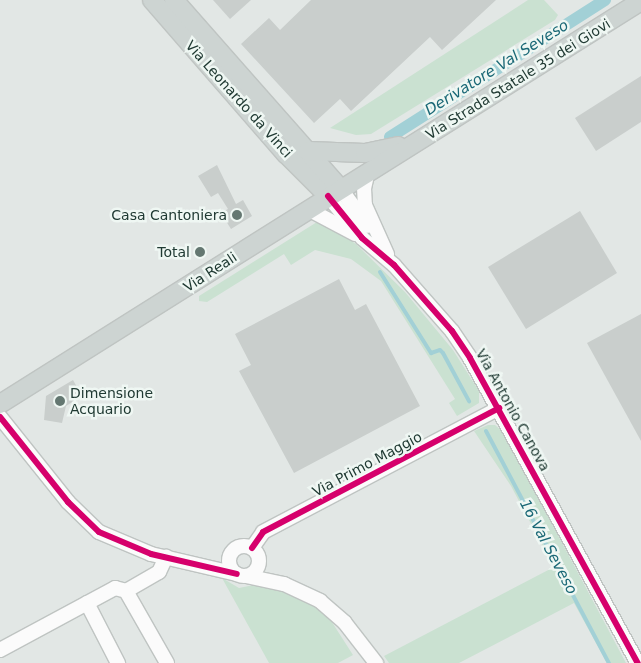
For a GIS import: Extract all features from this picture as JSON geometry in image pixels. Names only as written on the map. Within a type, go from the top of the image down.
[{"type":"main road","name":"Via Leonardo da Vinci","points":[[152,0],[286,154],[334,192]]},
{"type":"main road","name":"Via Leonardo da Vinci","points":[[174,0],[308,151],[334,192]]},
{"type":"main road","name":"Via Strada Statale 35 dei Giovi","points":[[420,140],[641,1]]},
{"type":"main road","name":"Via Reali","points":[[0,404],[334,192],[420,140]]},
{"type":"main road","points":[[308,151],[381,152],[420,140]]},
{"type":"street","name":"Via Antonio Canova","points":[[368,171],[364,196],[378,240]]},
{"type":"street","name":"Via Antonio Canova","points":[[334,192],[362,238]]},
{"type":"street","name":"Via Antonio Canova","points":[[334,192],[378,240],[394,265]]},
{"type":"street","name":"Via Antonio Canova","points":[[308,210],[362,238],[394,265],[452,331],[499,408],[638,663]]},
{"type":"street","name":"Via Primo Maggio","points":[[252,548],[263,532],[499,408]]},
{"type":"street","points":[[0,417],[68,502],[99,532],[122,544],[166,557],[284,584],[320,600],[345,623],[376,663]]},
{"type":"street","points":[[206,565],[243,546],[252,548],[258,555],[259,565],[254,573],[241,575]]},
{"type":"street","points":[[231,553],[229,562],[241,575]]},
{"type":"street","points":[[126,591],[159,572],[166,557]]},
{"type":"street","points":[[0,650],[115,588],[126,591],[167,663]]},
{"type":"street","points":[[87,603],[118,663]]},
{"type":"green space","points":[[528,0],[544,0],[558,15],[555,20],[371,134],[356,135],[330,128]]},
{"type":"green space","points":[[317,222],[336,229],[357,245],[405,292],[453,350],[479,391],[479,403],[457,416],[449,403],[455,399],[381,281],[351,259],[315,250],[291,265],[284,254],[207,302],[199,301],[199,296]]},
{"type":"green space","points":[[488,425],[495,425],[503,432],[626,663],[607,663],[574,603],[459,663],[389,663],[384,656],[554,567],[511,486],[474,431]]},
{"type":"green space","points":[[222,578],[239,588],[258,584],[307,599],[328,616],[353,655],[338,663],[269,663]]},
{"type":"building","points":[[213,0],[251,0],[230,19]]},
{"type":"building","points":[[311,0],[496,0],[442,50],[430,37],[351,111],[340,99],[314,123],[241,44],[269,18],[280,30]]},
{"type":"building","points":[[641,76],[641,122],[596,151],[575,118]]},
{"type":"building","points":[[217,165],[236,204],[243,200],[252,216],[231,229],[221,213],[228,209],[218,193],[211,197],[198,176]]},
{"type":"building","points":[[580,211],[617,273],[526,329],[488,267]]},
{"type":"building","points":[[339,279],[355,310],[366,304],[420,406],[294,473],[239,371],[251,365],[235,334]]},
{"type":"building","points":[[641,314],[641,441],[587,343]]},
{"type":"building","name":"Dimensione Acquario","points":[[73,380],[82,396],[66,406],[62,423],[44,420],[46,396]]},
{"type":"waterway","name":"Derivatore Val Seveso","points":[[390,137],[605,0]]},
{"type":"waterway","name":"16 Val Seveso","points":[[380,272],[431,353],[440,350],[443,353],[469,401]]},
{"type":"waterway","name":"16 Val Seveso","points":[[486,431],[609,663]]},
{"type":"cycle path","points":[[328,196],[362,238],[394,265],[452,331],[470,358],[638,663]]},
{"type":"cycle path","points":[[252,548],[263,532],[499,408]]},
{"type":"cycle path","points":[[0,417],[68,502],[99,532],[151,554],[237,574]]},
{"type":"place","name":"Casa Cantoniera","points":[[237,215]]},
{"type":"place","name":"Total","points":[[200,252]]},
{"type":"place","name":"Dimensione Acquario","points":[[60,401]]}]
